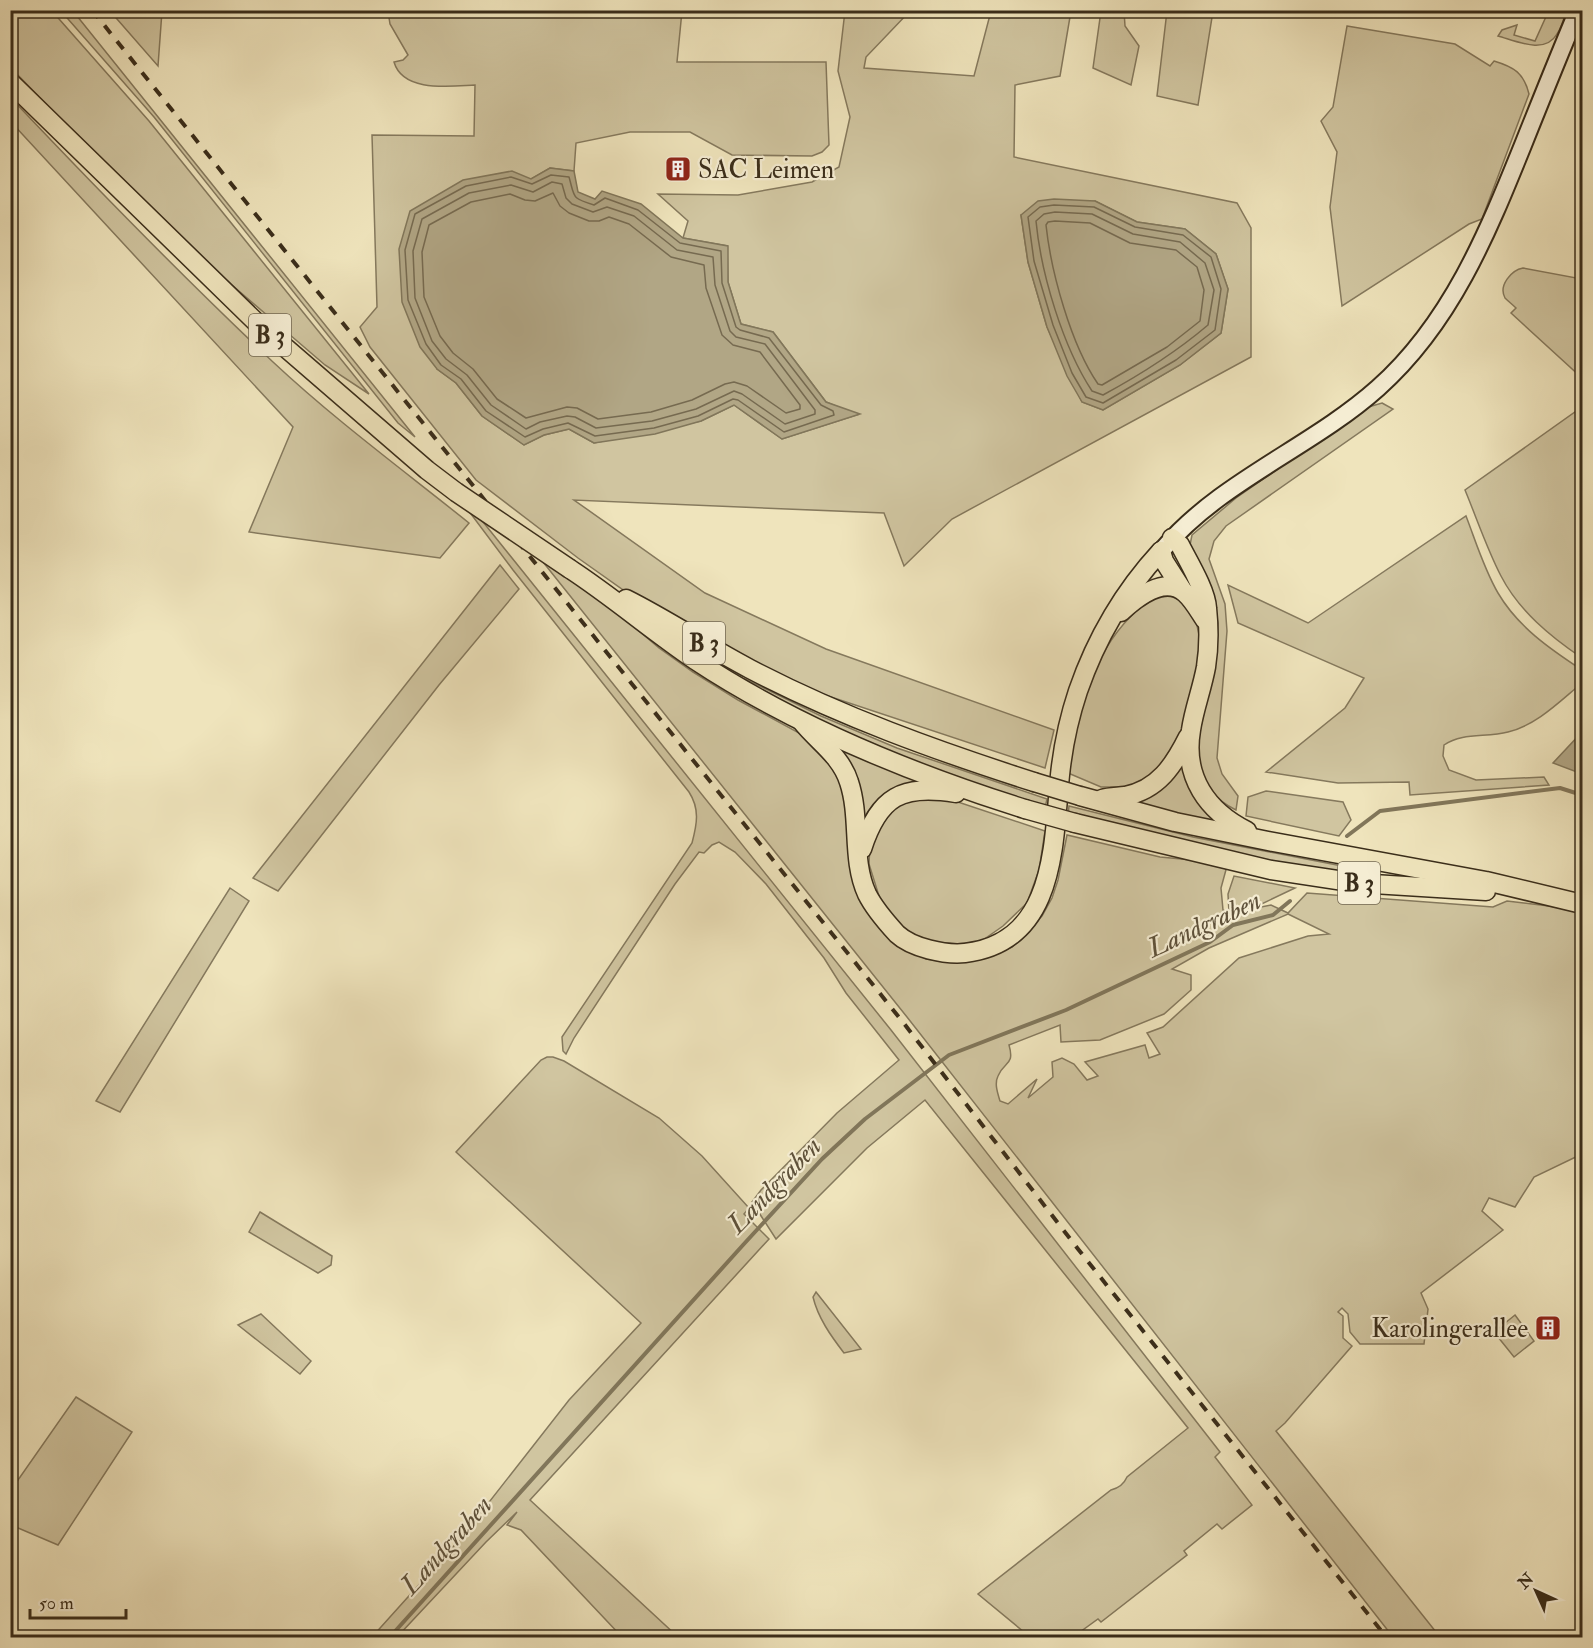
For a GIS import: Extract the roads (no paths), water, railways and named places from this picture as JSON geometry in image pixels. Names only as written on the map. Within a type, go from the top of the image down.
[{"type":"main road","points":[[802,722],[828,747],[849,780],[854,801],[861,875],[876,910],[899,936],[929,950],[954,954],[993,946],[1019,928],[1040,898],[1047,883],[1055,837],[1060,775],[1070,719],[1086,669],[1107,626],[1129,590],[1167,545],[1202,512],[1351,411],[1379,387],[1432,327],[1456,293],[1502,198],[1578,10]]},
{"type":"main road","name":"B 3","points":[[10,82],[257,323],[427,470],[507,527],[592,583],[651,630],[696,661],[802,722],[885,759],[987,797],[1075,824],[1206,856],[1271,870],[1358,883],[1536,894]]},
{"type":"main road","points":[[1167,545],[1164,561],[1207,624]]},
{"type":"main road","points":[[1087,798],[1132,794],[1151,786],[1160,779],[1177,758],[1190,732],[1208,652],[1208,605],[1180,545],[1167,545]]},
{"type":"main road","name":"B 3","points":[[592,583],[629,601],[750,669],[831,706],[924,746],[1034,782],[1175,822],[1486,881],[1582,904]]},
{"type":"main road","points":[[1107,626],[1145,592],[1172,587],[1183,591]]},
{"type":"main road","points":[[1190,732],[1192,769],[1206,799],[1230,822],[1268,841]]},
{"type":"main road","points":[[859,856],[876,815],[897,796],[916,790],[937,790],[987,797]]},
{"type":"water","points":[[550,168],[574,171],[578,192],[595,199],[602,191],[641,204],[683,238],[728,246],[728,282],[741,324],[773,332],[826,402],[860,414],[782,439],[734,405],[701,421],[655,434],[594,443],[569,429],[544,435],[524,445],[482,416],[456,383],[437,369],[420,347],[402,302],[399,249],[410,211],[463,180],[512,171],[531,179]]},
{"type":"water","points":[[1054,199],[1095,201],[1137,222],[1185,229],[1216,254],[1228,289],[1221,333],[1180,365],[1103,410],[1082,402],[1067,376],[1047,327],[1028,262],[1021,215],[1038,201]]},
{"type":"water","points":[[1582,732],[1582,774],[1553,763]]},
{"type":"waterway","name":"Landgraben","points":[[1347,836],[1380,811],[1560,788],[1582,795]]},
{"type":"waterway","name":"Landgraben","points":[[389,1638],[743,1245],[822,1159],[865,1119],[949,1055],[1066,1010],[1210,942],[1233,925],[1273,915],[1290,901]]},
{"type":"railway","points":[[92,10],[902,1021],[1078,1249],[1387,1638]]},
{"type":"place","name":"SAC Leimen","points":[[678,169]]},
{"type":"place","name":"Karolingerallee","points":[[1548,1328]]}]
